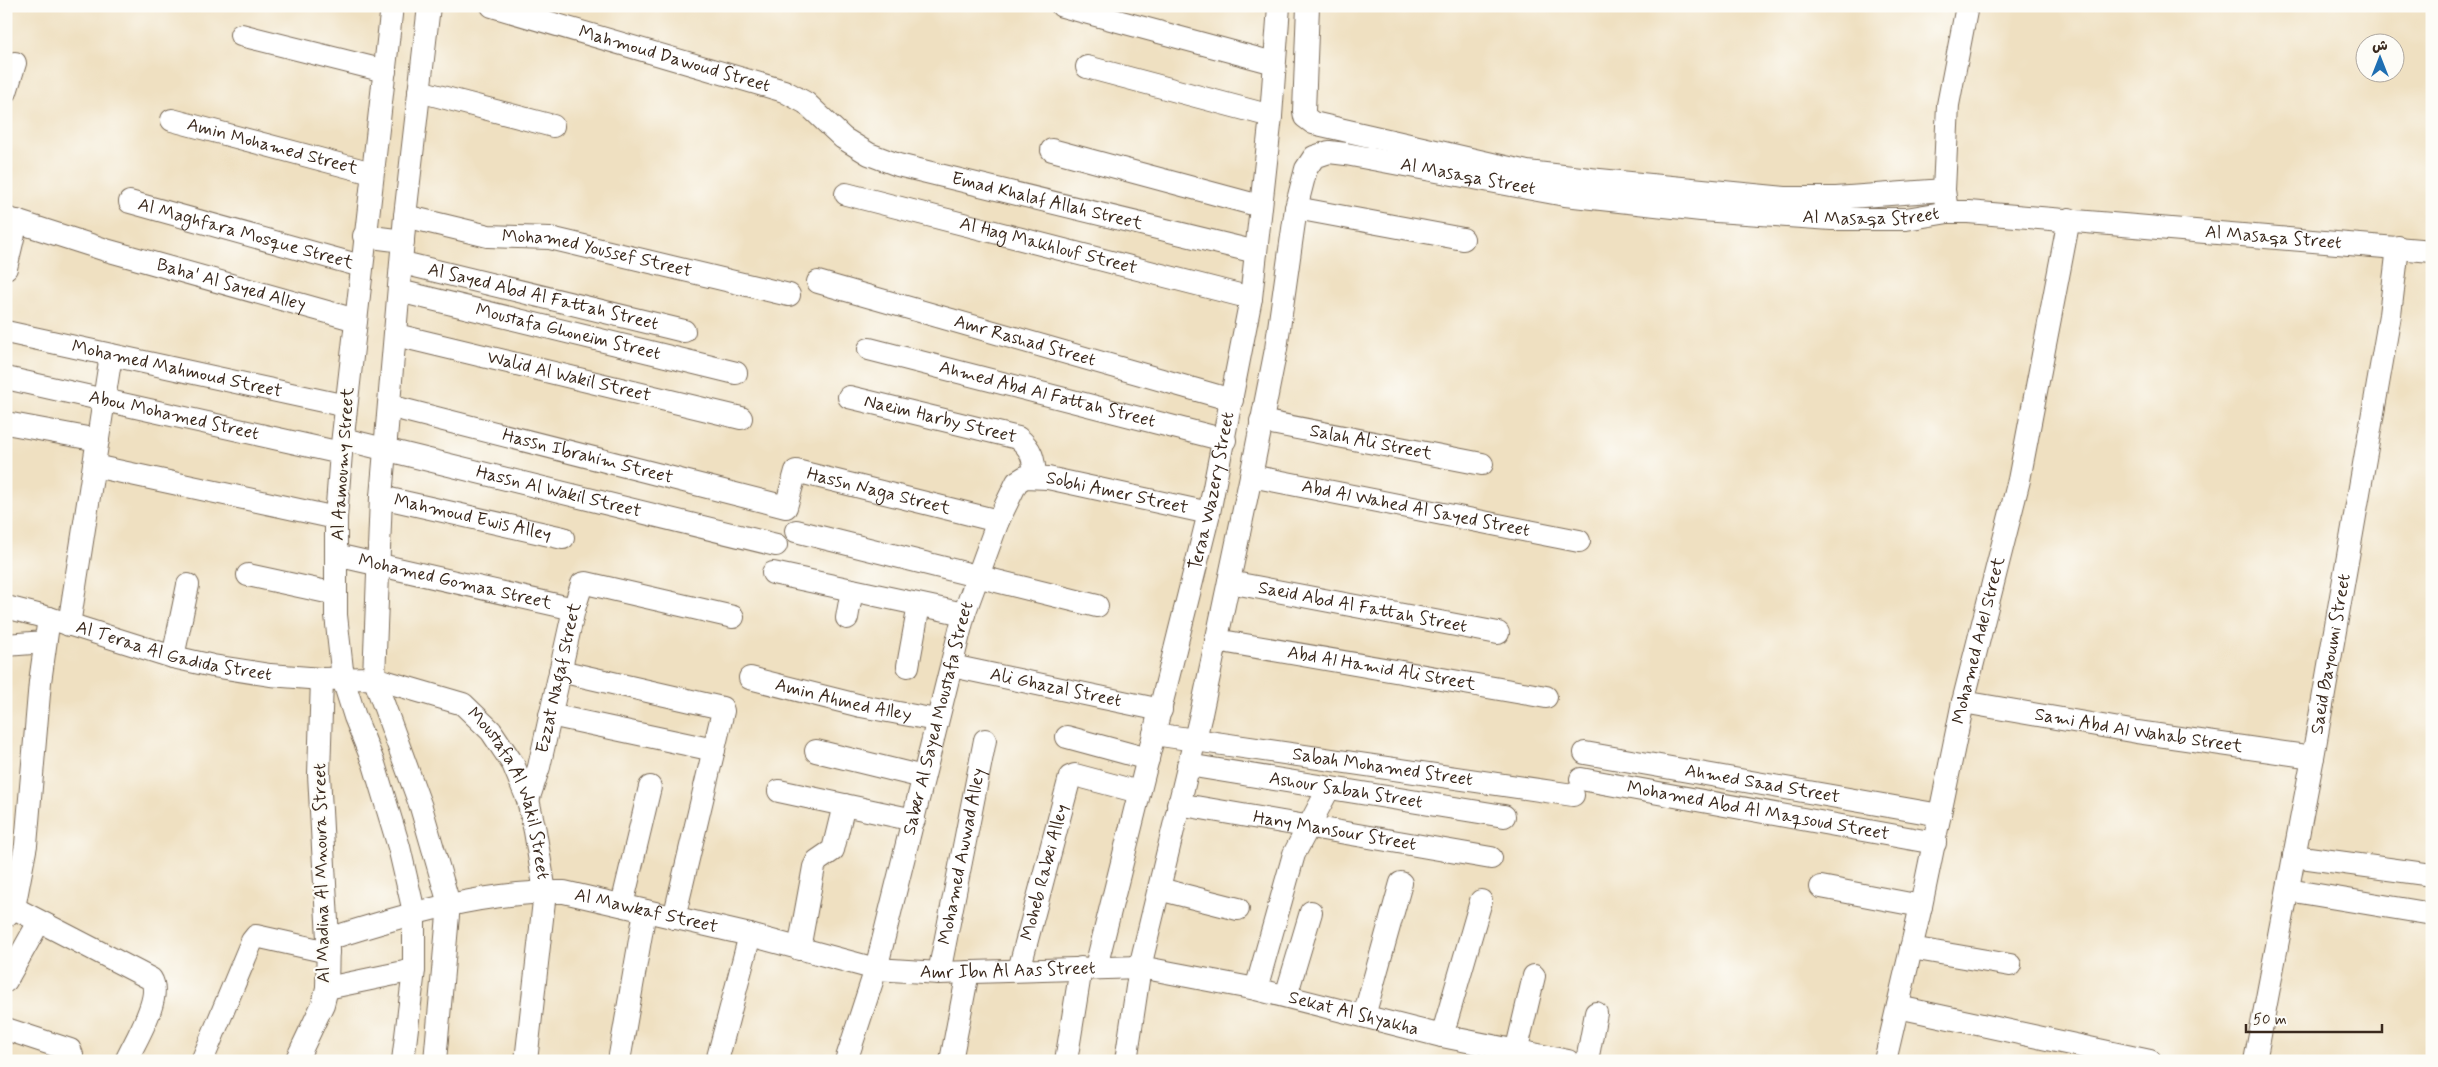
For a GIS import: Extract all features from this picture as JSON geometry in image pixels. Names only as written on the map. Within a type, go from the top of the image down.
[{"type":"street","name":"Al Aamoumy Street","points":[[392,6],[364,236],[342,446],[336,518],[336,594],[332,679],[355,717],[374,764],[399,847],[414,912],[414,970],[403,1061]]},
{"type":"street","points":[[429,6],[405,216],[381,497],[374,678],[421,807],[450,904],[435,1061]]},
{"type":"street","name":"Mahmoud Dawoud Street","points":[[492,6],[784,90],[806,103],[843,138]]},
{"type":"street","points":[[1062,6],[1274,63]]},
{"type":"street","name":"Teraa Wazery Street","points":[[1066,1061],[1088,968],[1148,759],[1209,513],[1224,440],[1251,298],[1271,116],[1279,6]]},
{"type":"street","name":"Al Masaqa Street","points":[[1308,6],[1304,111],[1313,123],[1528,172],[1599,180],[1785,198],[1836,198],[1944,190]]},
{"type":"street","points":[[1948,212],[1944,190],[1948,105],[1967,6]]},
{"type":"street","points":[[241,35],[385,71]]},
{"type":"street","points":[[6,92],[15,63]]},
{"type":"street","points":[[1087,67],[1271,116]]},
{"type":"street","points":[[420,91],[552,126]]},
{"type":"street","name":"Amin Mohamed Street","points":[[172,120],[372,173]]},
{"type":"street","name":"Emad Khalaf Allah Street","points":[[843,138],[869,154],[898,165],[1256,252]]},
{"type":"street","points":[[1052,150],[1260,206]]},
{"type":"street","name":"Al Masaqa Street","points":[[1314,157],[1329,152],[1346,154],[1565,195],[1701,210],[1832,219],[1906,219],[1948,212],[2069,219],[2432,251]]},
{"type":"street","name":"Teraa Wazery Street","points":[[1126,1061],[1140,967],[1160,889],[1251,476],[1276,349],[1296,208],[1306,169],[1314,157]]},
{"type":"street","name":"Al Hag Makhlouf Street","points":[[846,194],[1251,298]]},
{"type":"street","name":"Al Maghfara Mosque Street","points":[[130,202],[361,266]]},
{"type":"street","points":[[1296,208],[1463,239]]},
{"type":"street","name":"Mohamed Youssef Street","points":[[405,216],[488,236],[550,238],[788,295]]},
{"type":"street","points":[[6,268],[11,219]]},
{"type":"street","name":"Baha' Al Sayed Alley","points":[[11,219],[106,250],[356,320]]},
{"type":"street","name":"Mohamed Adel Street","points":[[1886,1061],[1935,843],[1963,702],[2019,480],[2069,219]]},
{"type":"street","name":"Al Sayed Abd Al Fattah Street","points":[[364,236],[403,252],[684,331]]},
{"type":"street","name":"Saeid Bayoumi Street","points":[[2254,1061],[2313,757],[2390,315],[2398,247]]},
{"type":"street","name":"Amr Rashad Street","points":[[818,282],[1232,400]]},
{"type":"street","name":"Moustafa Ghoneim Street","points":[[399,291],[736,373]]},
{"type":"street","name":"Mohamed Mahmoud Street","points":[[6,332],[346,406]]},
{"type":"street","name":"Walid Al Wakil Street","points":[[396,335],[741,418]]},
{"type":"street","name":"Ahmed Abd Al Fattah Street","points":[[869,349],[1224,440]]},
{"type":"street","points":[[111,355],[94,466],[59,621],[45,642],[26,845],[10,912],[39,922],[146,974],[154,984],[155,999],[126,1061]]},
{"type":"street","name":"Abou Mohamed Street","points":[[6,378],[342,446]]},
{"type":"street","name":"Naeim Harby Street","points":[[849,397],[1018,438],[1028,446],[1034,457],[1030,476]]},
{"type":"street","name":"Hassn Ibrahim Street","points":[[389,406],[786,506]]},
{"type":"street","name":"Salah Ali Street","points":[[1261,421],[1482,464]]},
{"type":"street","points":[[6,422],[98,440]]},
{"type":"street","name":"Hassn Al Wakil Street","points":[[342,446],[386,449],[776,545]]},
{"type":"street","points":[[94,466],[336,518]]},
{"type":"street","name":"Hassn Naga Street","points":[[786,506],[796,471],[998,521]]},
{"type":"street","name":"Sobhi Amer Street","points":[[1030,476],[1209,513]]},
{"type":"street","name":"Saber Al Sayed Moustafa Street","points":[[846,1061],[876,969],[914,820],[936,720],[952,666],[964,614],[998,521],[1012,490],[1017,482],[1030,476]]},
{"type":"street","name":"Abd Al Wahed Al Sayed Street","points":[[1251,476],[1579,540]]},
{"type":"street","name":"Mahmoud Ewis Alley","points":[[381,497],[563,538]]},
{"type":"street","points":[[796,530],[977,578],[1096,606]]},
{"type":"street","name":"Mohamed Gomaa Street","points":[[336,555],[574,609]]},
{"type":"street","points":[[773,573],[964,614]]},
{"type":"street","points":[[248,575],[336,594]]},
{"type":"street","name":"Saeid Abd Al Fattah Street","points":[[1229,582],[1498,633]]},
{"type":"street","name":"Ezzat Nagaf Street","points":[[528,800],[574,609],[582,584],[586,583],[733,617]]},
{"type":"street","points":[[173,657],[188,584]]},
{"type":"street","points":[[847,618],[852,590]]},
{"type":"street","points":[[908,666],[919,604]]},
{"type":"street","name":"Al Teraa Al Gadida Street","points":[[6,607],[59,621],[173,657],[251,672],[332,679]]},
{"type":"street","name":"Abd Al Hamid Ali Street","points":[[1216,640],[1546,697]]},
{"type":"street","points":[[6,645],[45,642]]},
{"type":"street","name":"Ali Ghazal Street","points":[[952,666],[1160,710]]},
{"type":"street","points":[[560,671],[722,708],[724,711],[674,918]]},
{"type":"street","name":"Moustafa Al Wakil Street","points":[[332,679],[374,678],[463,704],[491,731],[503,746],[513,764],[528,800],[545,892],[526,1061]]},
{"type":"street","name":"Amin Ahmed Alley","points":[[750,678],[861,706],[936,720]]},
{"type":"street","name":"Al Madina Al Mnoura Street","points":[[296,1061],[322,1004],[327,988],[328,945],[319,774],[332,679]]},
{"type":"street","name":"Sami Abd Al Wahab Street","points":[[1963,702],[2137,732],[2313,757]]},
{"type":"street","points":[[550,715],[714,750]]},
{"type":"street","name":"Sabah Mohamed Street","points":[[1154,734],[1193,741],[1577,787]]},
{"type":"street","points":[[1067,737],[1148,759]]},
{"type":"street","name":"Mohamed Awwad Alley","points":[[940,973],[985,740]]},
{"type":"street","points":[[816,751],[923,777]]},
{"type":"street","name":"Ahmed Saad Street","points":[[1585,753],[1940,815]]},
{"type":"street","points":[[374,764],[402,754]]},
{"type":"street","name":"Ashour Sabah Street","points":[[1188,765],[1504,816]]},
{"type":"street","name":"Moheb Rabei Alley","points":[[1018,970],[1072,775],[1139,792]]},
{"type":"street","points":[[622,905],[650,787]]},
{"type":"street","name":"Mohamed Abd Al Maqsoud Street","points":[[1577,787],[1935,843]]},
{"type":"street","points":[[1256,989],[1282,889],[1294,854],[1329,788]]},
{"type":"street","points":[[779,791],[914,820]]},
{"type":"street","name":"Hany Mansour Street","points":[[1178,804],[1491,858]]},
{"type":"street","points":[[799,949],[814,867],[817,861],[832,850],[844,805]]},
{"type":"street","points":[[2294,856],[2432,875]]},
{"type":"street","points":[[1364,1016],[1401,883]]},
{"type":"street","points":[[1822,887],[1921,906]]},
{"type":"street","points":[[1160,889],[1238,909]]},
{"type":"street","points":[[2288,890],[2432,914]]},
{"type":"street","name":"Al Mawkaf Street","points":[[328,945],[414,912],[450,904],[545,892],[564,892],[750,935],[876,969]]},
{"type":"street","points":[[1442,1036],[1481,901]]},
{"type":"street","points":[[619,1061],[645,911]]},
{"type":"street","points":[[1286,996],[1312,912]]},
{"type":"street","points":[[6,981],[39,922]]},
{"type":"street","points":[[718,1061],[750,935]]},
{"type":"street","points":[[202,1061],[252,941],[256,936],[328,945]]},
{"type":"street","points":[[1911,948],[2010,965]]},
{"type":"street","name":"Amr Ibn Al Aas Street","points":[[876,969],[940,973],[1140,967]]},
{"type":"street","name":"Sekat Al Shyakha","points":[[1140,967],[1256,989],[1442,1036],[1568,1061]]},
{"type":"street","points":[[327,988],[414,970]]},
{"type":"street","points":[[951,1061],[968,972]]},
{"type":"street","points":[[1516,1052],[1534,976]]},
{"type":"street","points":[[1898,1007],[2150,1061]]},
{"type":"street","points":[[1587,1061],[1596,1013]]},
{"type":"street","points":[[6,1029],[70,1050],[72,1052],[72,1061]]}]
